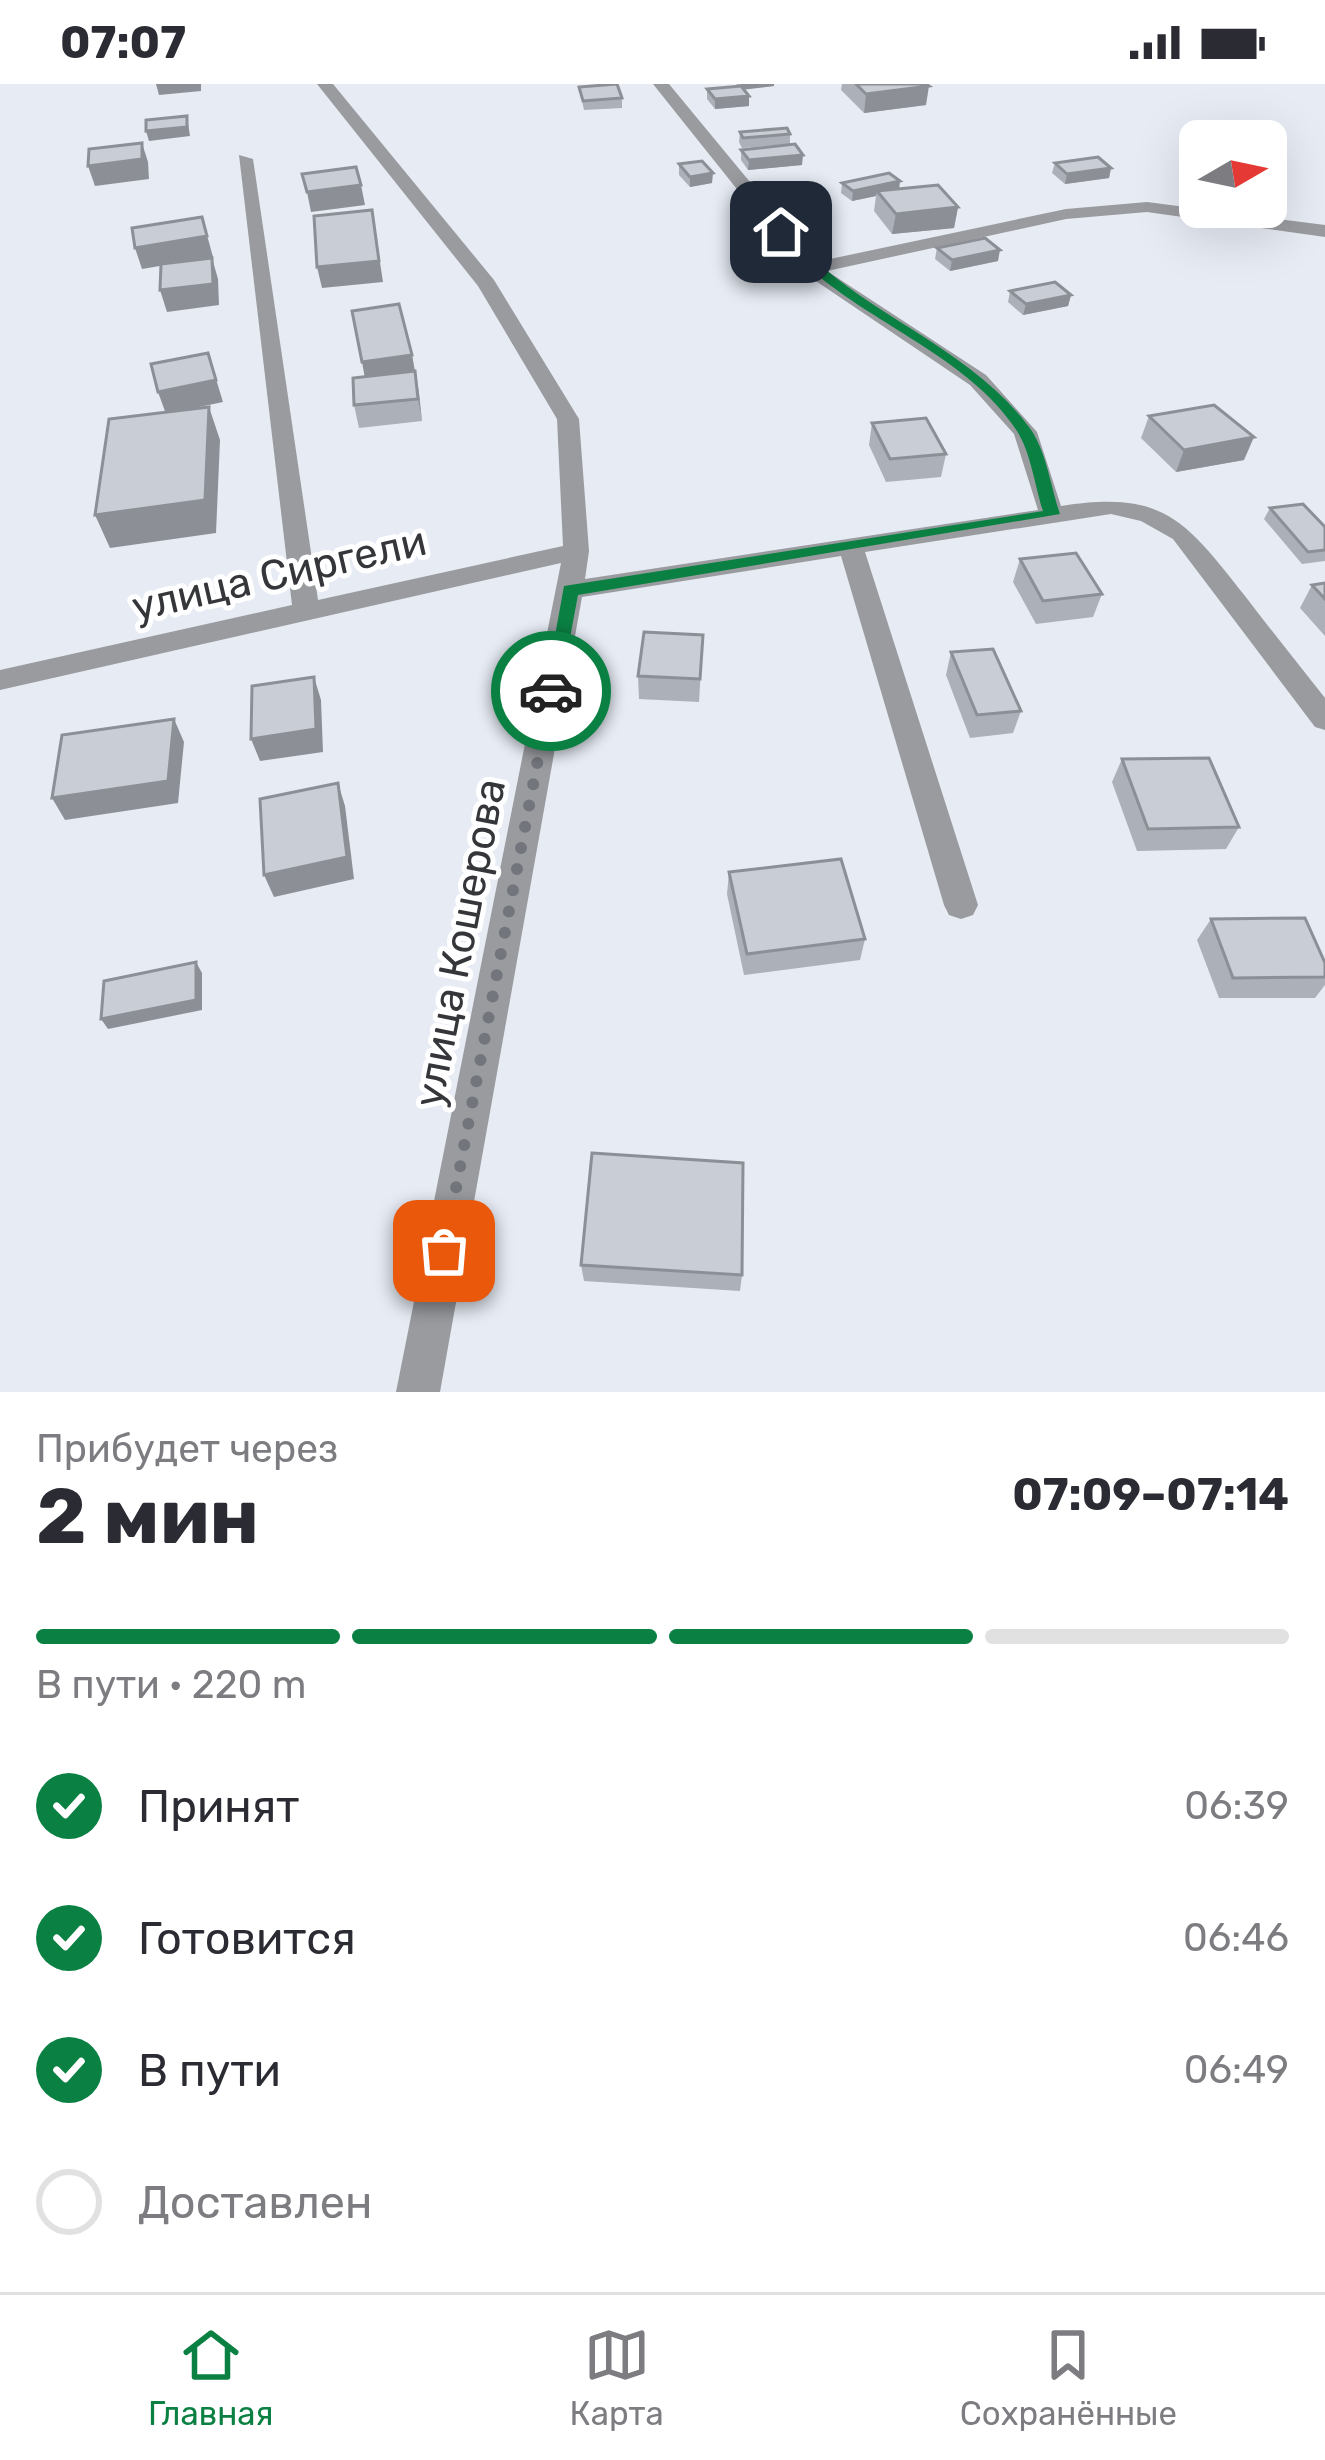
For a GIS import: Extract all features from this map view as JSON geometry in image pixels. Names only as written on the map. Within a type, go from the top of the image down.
[{"type":"street","name":"улица Кошерова","points":[[325,84],[487,284],[568,419],[576,551],[570,590],[418,1392]]},
{"type":"street","points":[[661,84],[811,269],[978,380],[1025,432],[1052,514]]},
{"type":"street","points":[[245,159],[306,611]]},
{"type":"street","points":[[811,269],[1066,214],[1167,209],[1325,231]]},
{"type":"street","points":[[570,590],[1111,506],[1150,516],[1181,533],[1325,719]]},
{"type":"street","points":[[850,545],[961,905]]},
{"type":"street","name":"улица Сиргели","points":[[0,680],[576,551]]},
{"type":"building","points":[[617,84],[622,98],[583,101],[579,87]]},
{"type":"building","points":[[856,84],[926,84],[929,86],[866,94]]},
{"type":"building","points":[[741,86],[749,96],[715,99],[707,89]]},
{"type":"building","points":[[187,116],[187,127],[146,131],[146,120]]},
{"type":"building","points":[[787,128],[790,134],[743,138],[740,132]]},
{"type":"building","points":[[142,143],[142,159],[88,166],[89,149]]},
{"type":"building","points":[[795,144],[803,155],[749,160],[741,150]]},
{"type":"building","points":[[1098,157],[1111,168],[1067,174],[1055,163]]},
{"type":"building","points":[[702,161],[713,173],[690,177],[679,164]]},
{"type":"building","points":[[356,167],[361,185],[307,192],[302,174]]},
{"type":"building","points":[[889,173],[900,181],[853,191],[842,183]]},
{"type":"building","points":[[802,185],[816,194],[788,202],[774,193]]},
{"type":"building","points":[[938,185],[958,207],[896,214],[877,191]]},
{"type":"building","points":[[372,210],[379,261],[317,267],[314,216]]},
{"type":"building","points":[[202,217],[207,236],[135,248],[132,228]]},
{"type":"building","points":[[985,238],[1000,250],[952,260],[937,248]]},
{"type":"building","points":[[212,258],[213,284],[160,290],[161,264]]},
{"type":"building","points":[[1055,282],[1071,295],[1026,304],[1010,291]]},
{"type":"building","points":[[399,304],[412,355],[362,362],[352,311]]},
{"type":"building","points":[[208,353],[216,380],[158,392],[151,364]]},
{"type":"building","points":[[415,371],[418,399],[354,405],[353,378]]},
{"type":"building","points":[[1214,405],[1254,437],[1184,450],[1149,416]]},
{"type":"building","points":[[209,407],[205,500],[95,515],[109,419]]},
{"type":"building","points":[[926,418],[946,454],[890,459],[872,423]]},
{"type":"building","points":[[1303,504],[1325,527],[1325,550],[1308,552],[1270,508]]},
{"type":"building","points":[[1076,553],[1102,594],[1043,601],[1020,559]]},
{"type":"building","points":[[1325,583],[1325,599],[1312,585]]},
{"type":"building","points":[[644,632],[703,635],[700,679],[638,676]]},
{"type":"building","points":[[993,649],[1021,711],[977,715],[951,652]]},
{"type":"building","points":[[314,677],[316,729],[251,739],[252,686]]},
{"type":"building","points":[[174,719],[168,781],[52,798],[62,735]]},
{"type":"building","points":[[1209,758],[1239,827],[1148,829],[1122,759]]},
{"type":"building","points":[[338,783],[347,857],[264,875],[260,799]]},
{"type":"building","points":[[841,859],[865,939],[747,954],[729,872]]},
{"type":"building","points":[[1305,918],[1325,963],[1325,977],[1233,978],[1211,919]]},
{"type":"building","points":[[196,962],[196,1000],[101,1019],[104,981]]},
{"type":"building","points":[[592,1153],[743,1163],[742,1275],[581,1265]]},
{"type":"way so far","points":[[444,1251],[551,691]]},
{"type":"route","points":[[551,691],[570,590],[1052,514],[1025,432],[978,380],[811,269],[781,232]]}]
